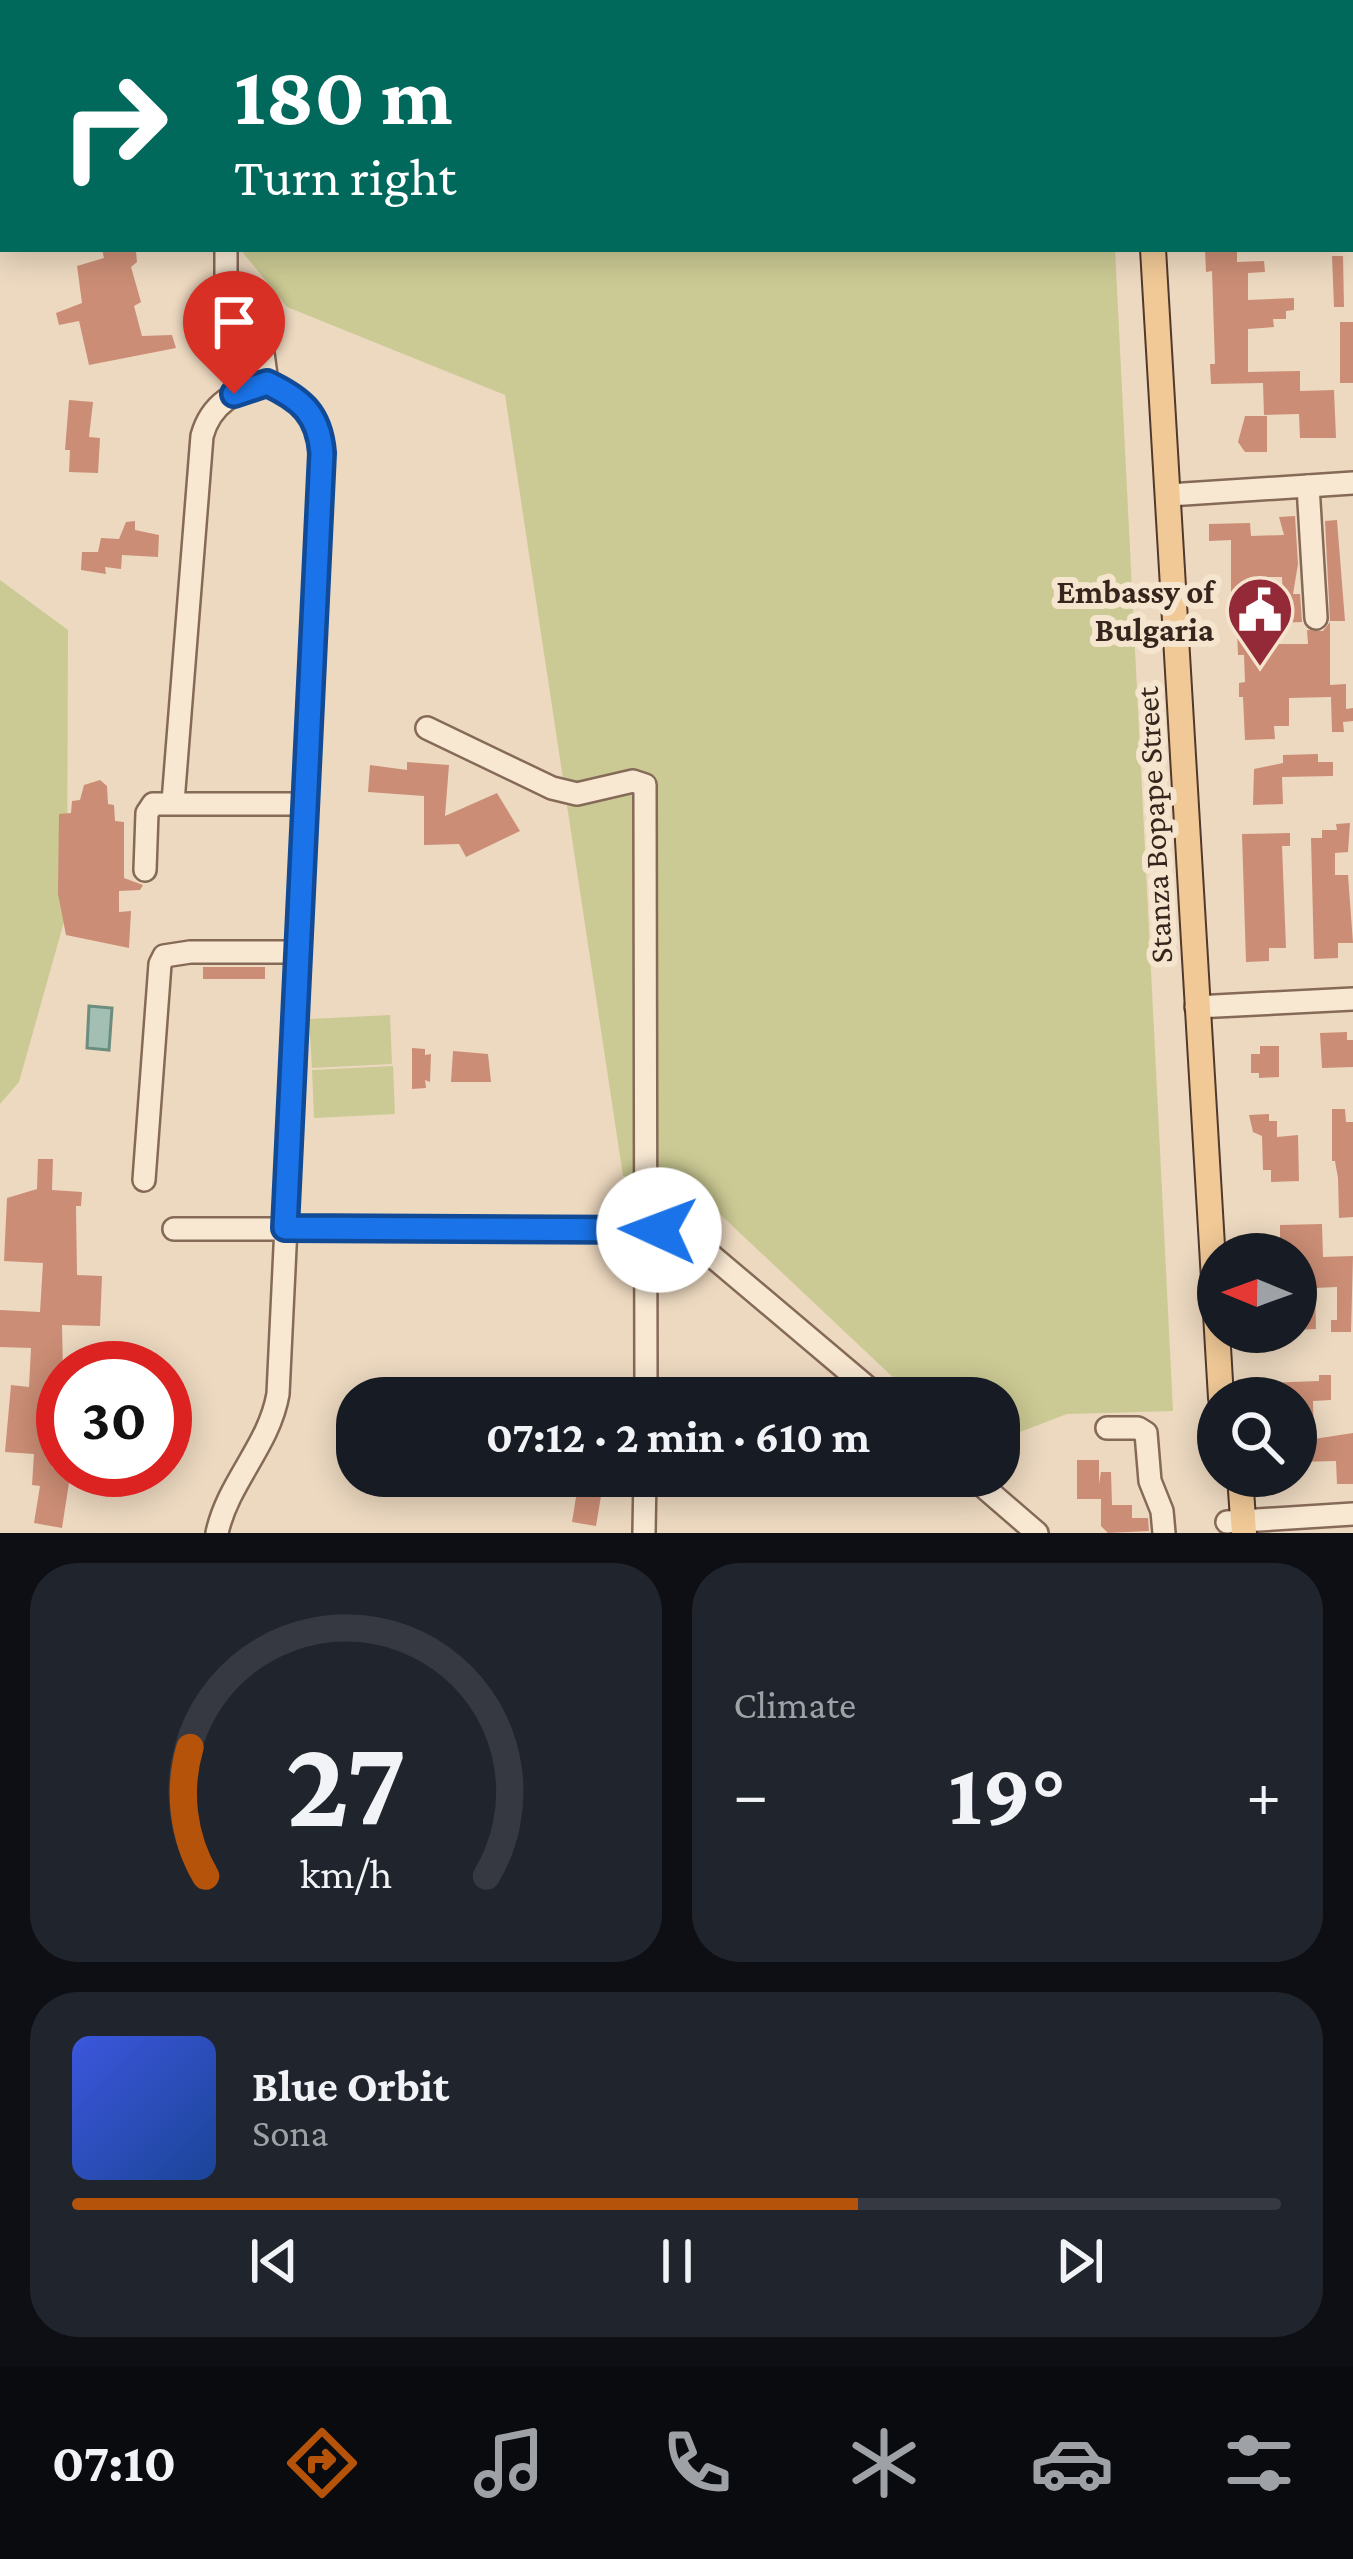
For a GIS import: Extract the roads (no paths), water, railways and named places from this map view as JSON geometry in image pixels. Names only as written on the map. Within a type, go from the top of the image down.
[{"type":"main road","name":"Stanza Bopape Street","points":[[1154,252],[1175,495]]},
{"type":"main road","name":"Stanza Bopape Street","points":[[1167,252],[1220,1377]]},
{"type":"main road","name":"Stanza Bopape Street","points":[[1204,1006],[1225,1233]]},
{"type":"main road","points":[[1230,1497],[1236,1527]]},
{"type":"main road","points":[[1236,1527],[1238,1497]]},
{"type":"street","points":[[226,252],[226,293],[261,338],[267,383]]},
{"type":"street","points":[[173,802],[202,436],[221,402],[267,383],[310,410],[321,438],[275,1412],[261,1446],[234,1489],[217,1533]]},
{"type":"street","points":[[1175,495],[1353,483]]},
{"type":"street","points":[[1308,486],[1316,618]]},
{"type":"street","points":[[427,728],[552,788],[577,794],[633,781],[646,785],[646,1377]]},
{"type":"street","points":[[145,870],[147,813],[153,804],[304,803]]},
{"type":"street","points":[[144,1180],[164,956],[297,952]]},
{"type":"street","points":[[1204,1006],[1353,999]]},
{"type":"street","points":[[175,1229],[647,1229],[681,1235],[855,1377]]},
{"type":"street","points":[[1107,1429],[1138,1428],[1145,1433],[1150,1480],[1162,1511],[1164,1533]]},
{"type":"street","points":[[644,1497],[644,1533]]},
{"type":"street","points":[[994,1497],[1036,1533]]},
{"type":"street","points":[[1236,1527],[1353,1514]]},
{"type":"place","name":"Embassy of Bulgaria","points":[[1260,669]]}]
